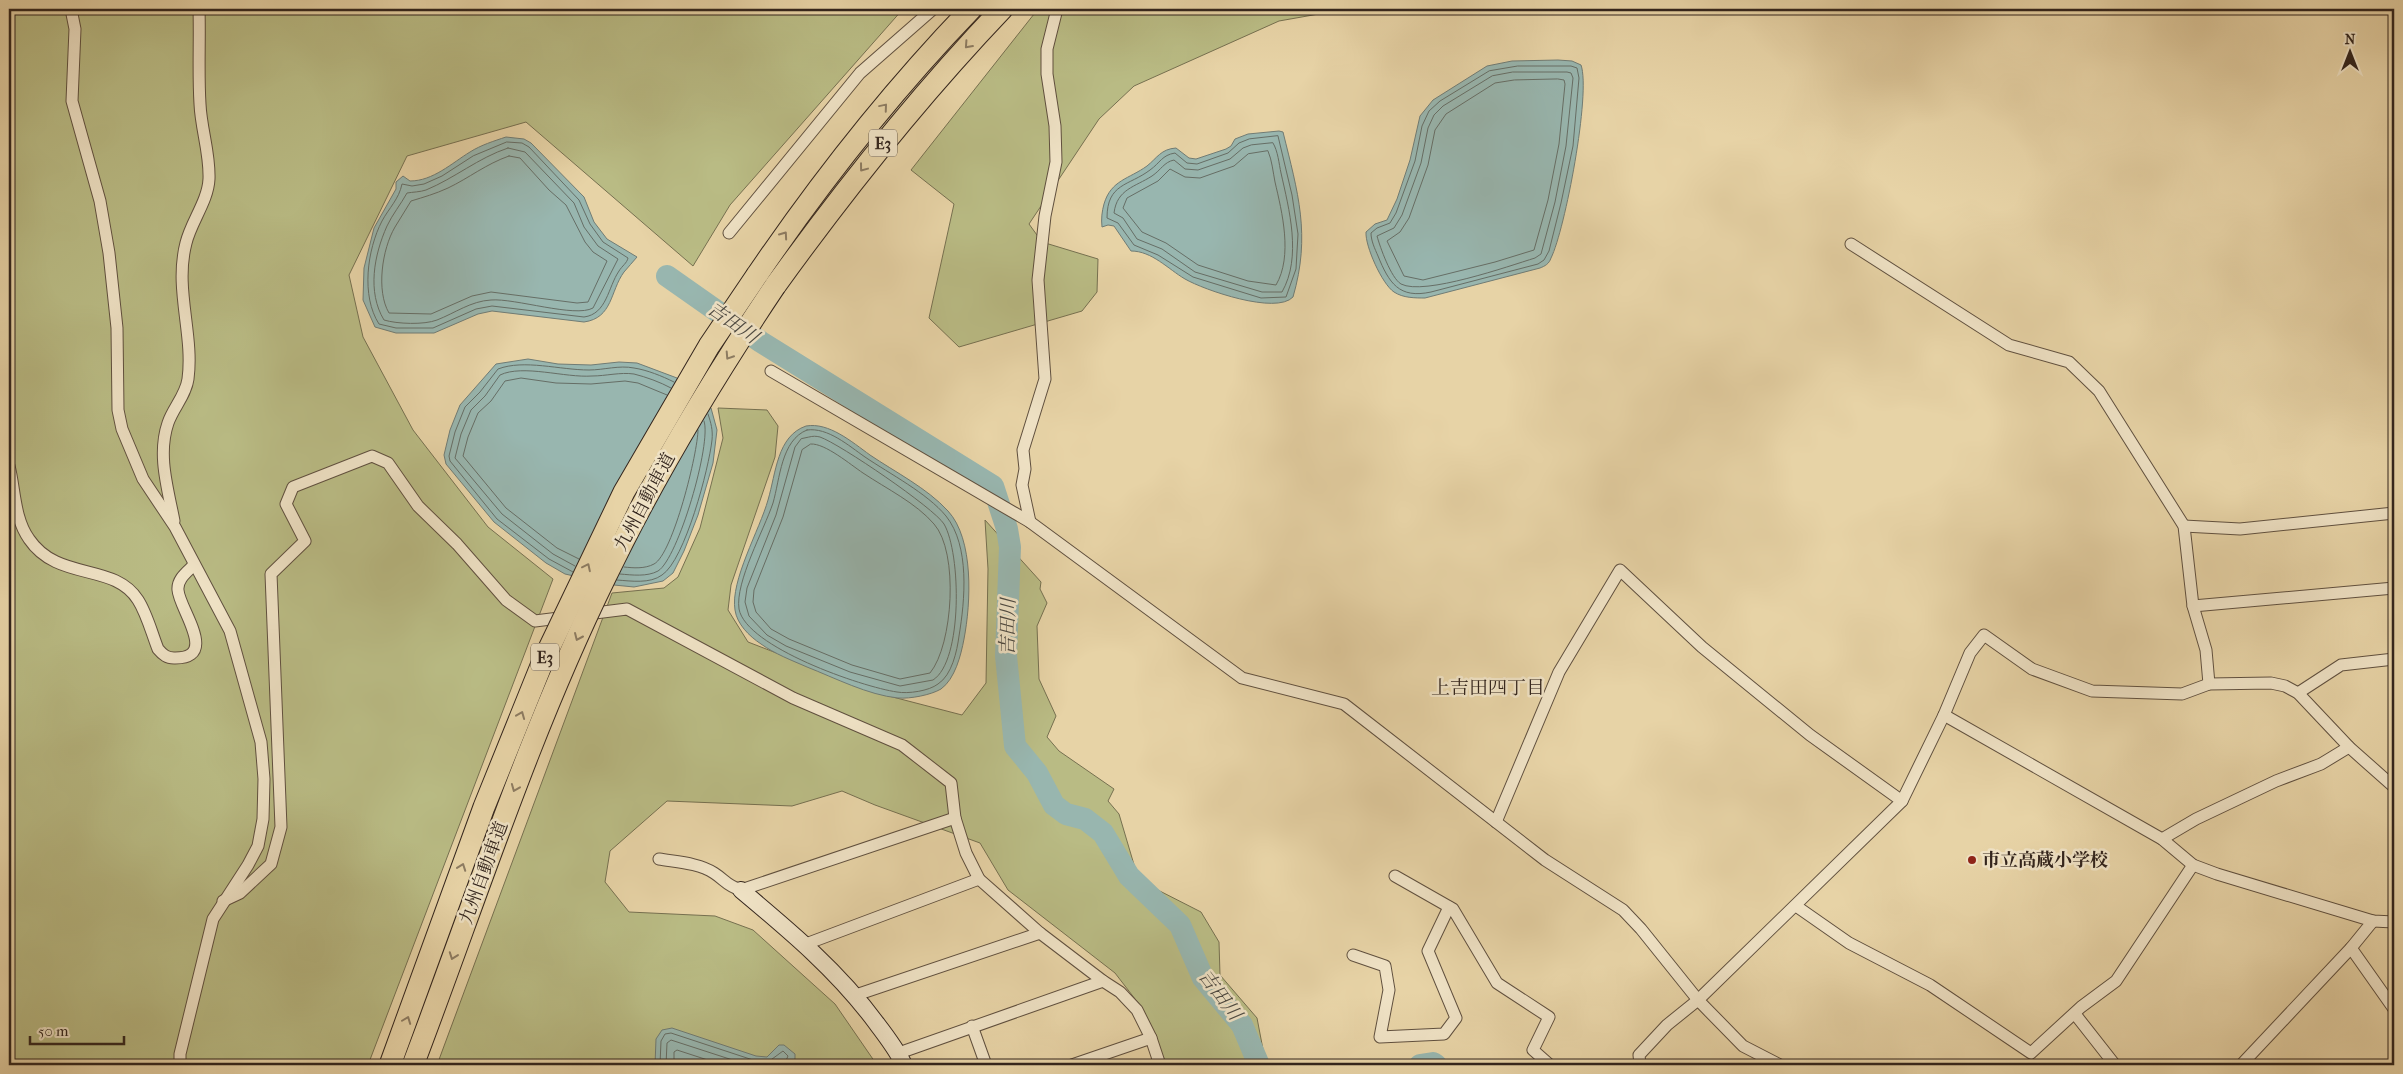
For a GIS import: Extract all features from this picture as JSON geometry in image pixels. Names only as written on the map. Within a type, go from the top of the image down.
[{"type":"highway","name":"九州自動車道","points":[[390,1065],[484,807],[543,661],[629,484],[709,346],[795,220],[849,149],[970,9]]},
{"type":"highway","name":"九州自動車道","points":[[413,1065],[505,814],[564,668],[605,578],[684,428],[728,356],[775,286],[868,161],[924,94],[1002,9]]},
{"type":"street","points":[[71,9],[75,28],[72,101],[100,201],[109,253],[117,328],[118,410],[122,429],[143,479],[175,527],[230,631],[258,732],[264,779],[263,818],[258,846],[213,919],[180,1054],[180,1065]]},
{"type":"street","points":[[175,527],[163,461],[164,438],[168,424],[186,390],[188,350],[181,294],[184,261],[186,244],[209,181],[208,158],[200,105],[199,9]]},
{"type":"street","points":[[729,233],[860,73],[933,9]]},
{"type":"street","points":[[1030,522],[1022,485],[1025,469],[1023,450],[1045,379],[1038,280],[1045,216],[1056,162],[1055,126],[1047,74],[1047,49],[1057,9]]},
{"type":"street","points":[[1851,244],[2009,345],[2069,362],[2100,391],[2184,526],[2194,606],[2206,650],[2209,684]]},
{"type":"street","points":[[771,371],[1030,522],[1242,678],[1344,704],[1545,860],[1623,910],[1698,1000],[1743,1046],[1780,1065]]},
{"type":"street","points":[[224,901],[240,893],[271,864],[281,827],[271,574],[305,541],[286,504],[293,487],[372,456],[388,463],[418,506],[457,544],[506,600],[535,621],[627,609],[793,698],[902,745],[951,783],[955,818],[966,853],[979,879],[1040,933],[1120,992],[1137,1010],[1151,1038],[1160,1065]]},
{"type":"street","points":[[9,466],[19,516],[27,537],[34,547],[60,565],[108,577],[132,592],[139,601],[158,649],[163,656],[185,658],[193,653],[196,645],[195,634],[178,592],[179,581],[194,564]]},
{"type":"street","points":[[2184,526],[2240,529],[2394,513]]},
{"type":"street","points":[[1496,822],[1559,672],[1620,570],[1702,647],[1810,735],[1902,801]]},
{"type":"street","points":[[2194,606],[2394,588]]},
{"type":"street","points":[[1640,1065],[1638,1055],[1667,1025],[1698,1000],[1902,801],[1944,715],[1970,654],[1984,635],[2032,669],[2092,691],[2182,694],[2209,684],[2271,683],[2285,686],[2298,693],[2350,747],[2394,788]]},
{"type":"street","points":[[2298,693],[2341,665],[2394,659]]},
{"type":"street","points":[[1944,715],[2162,839],[2193,865],[2373,921],[2394,922]]},
{"type":"street","points":[[2162,839],[2196,819],[2276,780],[2321,764],[2350,747]]},
{"type":"street","points":[[741,890],[955,818]]},
{"type":"street","points":[[659,859],[701,867],[714,873],[728,886],[741,890],[806,944],[856,995],[901,1059],[972,1026],[1103,981]]},
{"type":"street","points":[[1796,906],[1849,943],[1930,985],[2031,1052],[2116,980],[2193,865]]},
{"type":"street","points":[[1395,876],[1453,909],[1497,983],[1549,1017],[1532,1050],[1550,1065]]},
{"type":"street","points":[[806,944],[979,879]]},
{"type":"street","points":[[1353,955],[1385,966],[1388,990],[1380,1037],[1444,1034],[1456,1018],[1428,951],[1449,907]]},
{"type":"street","points":[[2241,1065],[2351,948],[2373,921]]},
{"type":"street","points":[[856,995],[1040,933]]},
{"type":"street","points":[[2351,948],[2394,1009]]},
{"type":"street","points":[[2075,1014],[2114,1065]]},
{"type":"street","points":[[972,1026],[986,1065]]},
{"type":"street","points":[[1072,1065],[1151,1038]]},
{"type":"green space","points":[[9,9],[903,9],[730,205],[693,266],[526,122],[407,156],[349,275],[363,337],[413,430],[488,527],[553,579],[368,1065],[9,1065]]},
{"type":"green space","points":[[1038,9],[1347,9],[1279,21],[1134,86],[1099,119],[1029,224],[1042,242],[1098,259],[1097,292],[1082,311],[959,347],[929,318],[954,204],[911,170]]},
{"type":"green space","points":[[718,408],[767,410],[778,426],[775,457],[731,585],[728,610],[748,642],[885,695],[962,715],[986,683],[988,569],[985,520],[1041,582],[1040,589],[1047,603],[1037,626],[1039,679],[1056,716],[1047,737],[1059,751],[1114,789],[1108,801],[1119,814],[1135,868],[1148,885],[1201,912],[1219,942],[1220,975],[1257,1018],[1266,1065],[1166,1065],[1142,1008],[1115,973],[1008,890],[980,843],[842,791],[792,806],[667,801],[610,851],[605,882],[629,912],[715,916],[753,930],[835,1004],[877,1065],[437,1065],[612,593],[664,588],[678,577],[700,528],[723,438]]},
{"type":"water","points":[[1512,61],[1572,61],[1581,65],[1583,80],[1582,103],[1580,131],[1569,192],[1557,243],[1549,262],[1540,268],[1425,298],[1405,297],[1394,292],[1384,281],[1375,264],[1368,246],[1366,232],[1375,224],[1387,220],[1397,199],[1410,160],[1420,116],[1433,100],[1487,66]]},
{"type":"water","points":[[1283,132],[1298,195],[1302,234],[1298,275],[1293,297],[1284,302],[1256,302],[1240,299],[1194,284],[1153,257],[1131,251],[1114,226],[1102,227],[1103,207],[1111,190],[1121,181],[1147,166],[1163,152],[1176,148],[1189,158],[1196,159],[1226,149],[1231,146],[1235,139],[1248,134]]},
{"type":"water","points":[[506,137],[524,139],[531,143],[584,197],[594,222],[607,239],[637,257],[619,279],[606,309],[601,315],[584,322],[492,311],[478,314],[434,333],[396,333],[375,327],[363,300],[364,268],[374,228],[396,189],[396,182],[403,176],[410,181],[427,178],[442,171],[474,150]]},
{"type":"water","points":[[528,359],[558,364],[637,363],[677,378],[711,408],[717,430],[713,463],[698,515],[684,551],[673,573],[663,581],[634,587],[614,585],[565,574],[546,563],[494,522],[446,464],[444,455],[450,430],[460,405],[496,364]]},
{"type":"water","points":[[806,426],[823,427],[848,439],[930,495],[948,511],[956,523],[966,554],[969,590],[968,608],[964,639],[957,666],[946,685],[941,689],[920,696],[903,698],[863,690],[772,651],[752,637],[738,620],[735,610],[737,585],[768,500],[779,457],[789,438],[796,431]]},
{"type":"water","points":[[672,1028],[756,1056],[767,1057],[779,1045],[784,1045],[795,1054],[795,1059],[786,1065],[655,1065],[656,1039],[662,1030]]},
{"type":"waterway","name":"吉田川","points":[[667,276],[761,342],[993,486],[1007,529],[1010,547],[1006,656],[1015,746],[1037,773],[1054,805],[1066,814],[1085,819],[1103,833],[1129,876],[1180,925],[1203,978],[1242,1025],[1259,1065]]},
{"type":"waterway","name":"吉田川","points":[[1420,1065],[1433,1063],[1436,1065]]},
{"type":"place","name":"市立高蔵小学校","points":[[1972,860]]},
{"type":"district","name":"上吉田四丁目","points":[[1488,688]]}]
